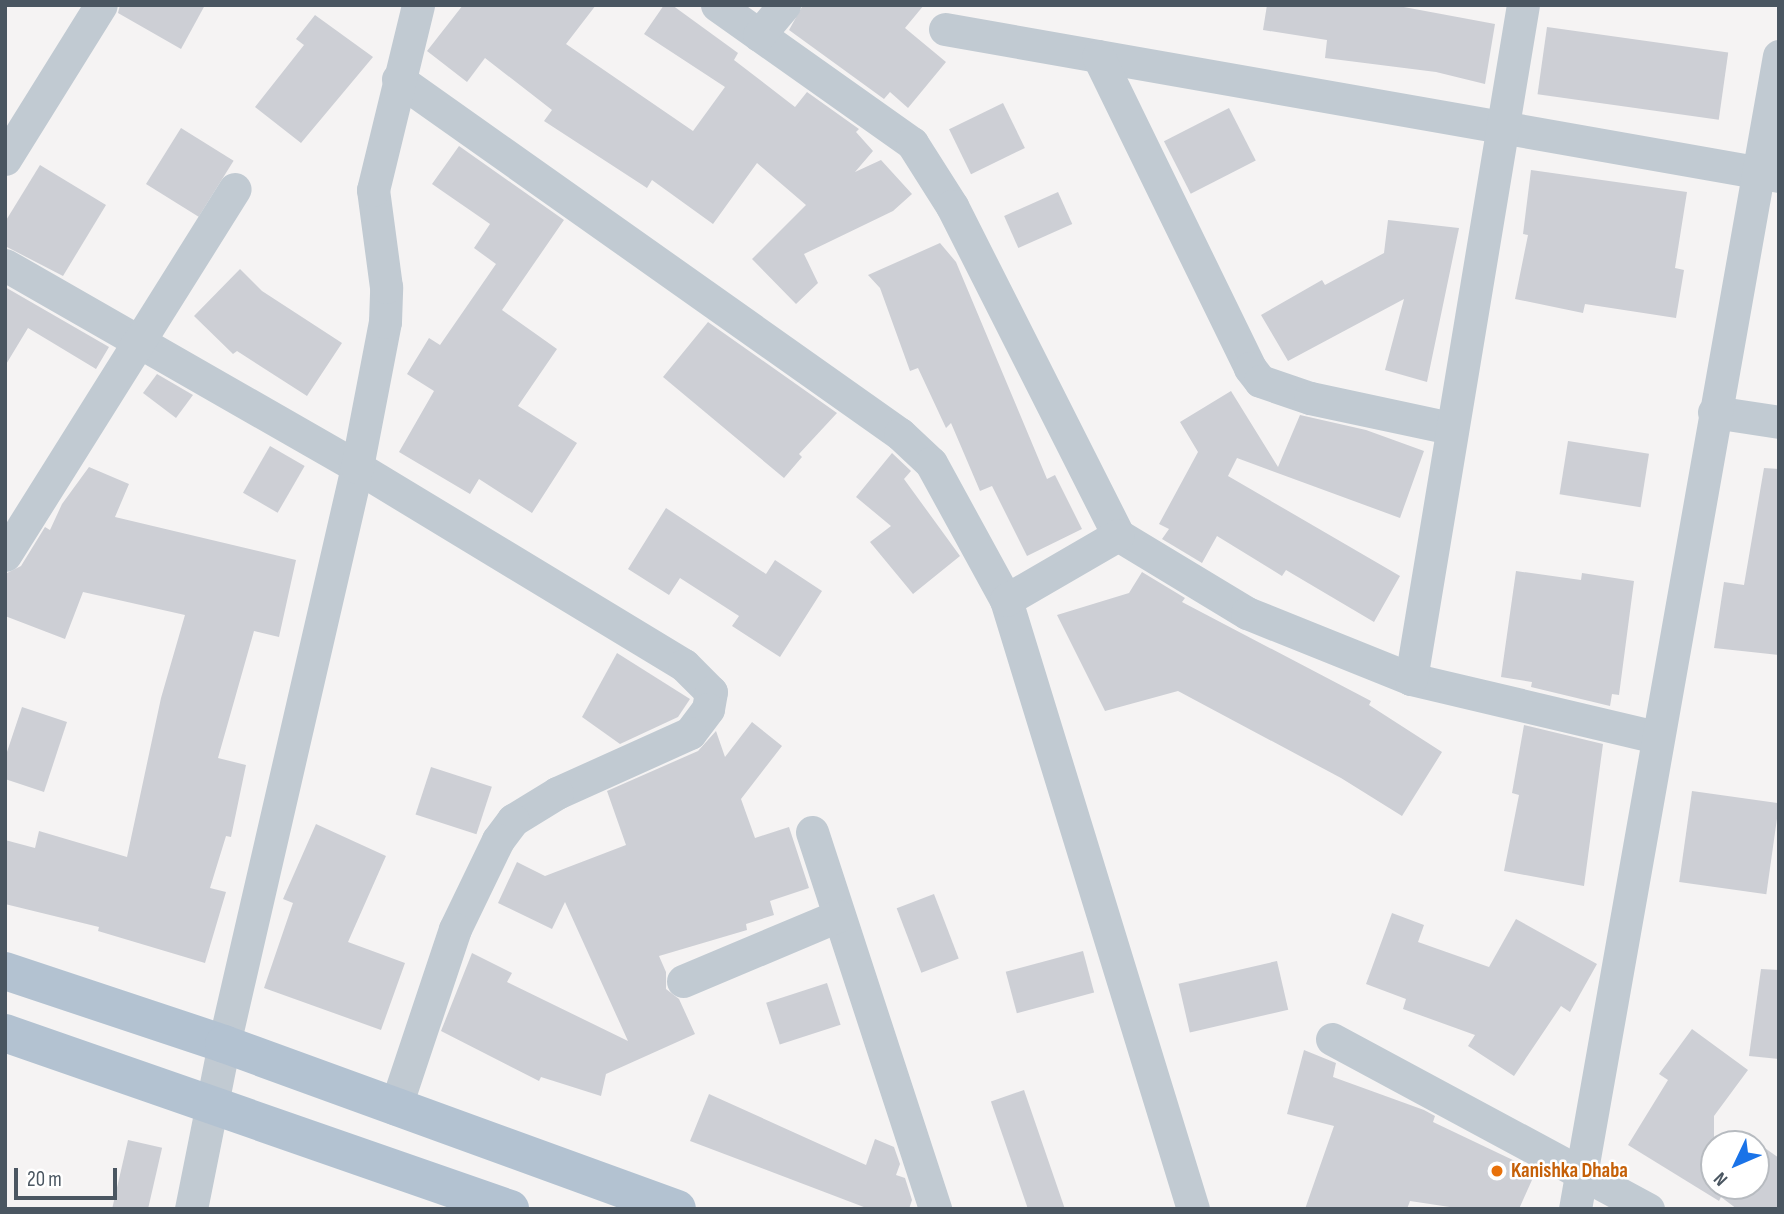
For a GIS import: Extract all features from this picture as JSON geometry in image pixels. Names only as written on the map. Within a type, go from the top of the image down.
[{"type":"main road","points":[[5,971],[224,1044],[677,1209]]},
{"type":"main road","points":[[5,1033],[510,1209]]},
{"type":"street","points":[[5,159],[101,5]]},
{"type":"street","points":[[191,1209],[224,1044],[357,467],[385,322],[386,287],[373,190],[418,5]]},
{"type":"street","points":[[717,5],[912,143],[952,206],[1118,535],[1247,613],[1411,679],[1657,737]]},
{"type":"street","points":[[758,35],[784,5]]},
{"type":"street","points":[[1411,679],[1450,428],[1523,5]]},
{"type":"street","points":[[945,29],[1502,131],[1769,174]]},
{"type":"street","points":[[1098,56],[1250,368],[1260,381],[1310,398],[1450,428]]},
{"type":"street","points":[[1575,1209],[1714,412],[1769,174],[1779,56]]},
{"type":"street","points":[[398,79],[900,434],[931,463],[1006,600],[1193,1209]]},
{"type":"street","points":[[5,555],[136,341],[235,189]]},
{"type":"street","points":[[5,265],[357,467],[684,665],[711,692],[708,709],[690,733],[557,793],[513,820],[498,840],[455,929],[395,1108]]},
{"type":"street","points":[[1714,412],[1779,422]]},
{"type":"street","points":[[1006,600],[1118,535]]},
{"type":"street","points":[[812,832],[935,1209]]},
{"type":"street","points":[[683,981],[838,916]]},
{"type":"street","points":[[1332,1039],[1581,1170],[1648,1209]]},
{"type":"building","points":[[120,5],[205,5],[181,49],[118,13]]},
{"type":"building","points":[[463,5],[596,5],[566,44],[693,131],[725,87],[644,34],[664,5],[672,5],[738,53],[734,60],[795,107],[807,92],[859,129],[856,132],[873,151],[855,172],[881,160],[912,194],[893,211],[804,254],[818,283],[796,304],[752,259],[806,205],[757,163],[713,224],[652,180],[647,188],[544,121],[552,110],[485,58],[467,82],[427,51]]},
{"type":"building","points":[[803,5],[924,5],[905,28],[946,62],[908,108],[890,92],[884,99],[789,30]]},
{"type":"building","points":[[1267,5],[1393,5],[1495,24],[1485,84],[1436,72],[1325,58],[1327,40],[1263,30]]},
{"type":"building","points":[[315,15],[373,57],[301,143],[255,107],[304,45],[296,39]]},
{"type":"building","points":[[1547,27],[1728,52],[1719,120],[1538,94]]},
{"type":"building","points":[[1003,103],[1025,148],[971,174],[949,129]]},
{"type":"building","points":[[1229,108],[1256,161],[1191,194],[1164,141]]},
{"type":"building","points":[[181,128],[234,161],[199,217],[146,184]]},
{"type":"building","points":[[459,146],[564,220],[502,310],[557,349],[518,406],[577,443],[532,513],[479,479],[470,494],[399,452],[434,391],[407,374],[429,338],[440,345],[496,264],[474,248],[490,224],[432,184]]},
{"type":"building","points":[[40,165],[106,205],[63,276],[5,246],[5,222]]},
{"type":"building","points":[[1531,170],[1687,192],[1675,268],[1684,270],[1676,318],[1585,304],[1583,313],[1515,299],[1528,235],[1523,234]]},
{"type":"building","points":[[1058,192],[1072,224],[1018,248],[1004,216]]},
{"type":"building","points":[[1388,220],[1459,228],[1427,382],[1385,370],[1404,299],[1288,361],[1261,315],[1322,280],[1325,285],[1384,253]]},
{"type":"building","points":[[940,243],[956,262],[1047,479],[1055,475],[1082,529],[1027,556],[992,486],[980,491],[951,423],[946,428],[918,368],[910,371],[880,288],[868,275]]},
{"type":"building","points":[[240,269],[262,291],[342,343],[307,396],[237,351],[233,354],[194,316]]},
{"type":"building","points":[[5,287],[109,347],[96,369],[28,328],[5,366]]},
{"type":"building","points":[[708,322],[837,413],[799,454],[802,457],[784,478],[663,377]]},
{"type":"building","points":[[157,374],[193,395],[176,418],[143,393]]},
{"type":"building","points":[[1231,391],[1278,467],[1300,415],[1366,430],[1424,451],[1400,518],[1237,458],[1228,476],[1400,576],[1374,622],[1286,570],[1282,576],[1217,536],[1202,563],[1162,539],[1169,529],[1159,524],[1198,452],[1180,422]]},
{"type":"building","points":[[1568,441],[1649,454],[1641,507],[1560,494]]},
{"type":"building","points":[[270,446],[305,466],[278,513],[243,493]]},
{"type":"building","points":[[892,453],[911,471],[904,479],[960,556],[913,594],[870,542],[891,526],[856,497]]},
{"type":"building","points":[[89,467],[129,484],[115,517],[296,560],[279,637],[254,631],[218,758],[246,765],[231,837],[226,836],[210,888],[226,892],[205,963],[98,931],[99,927],[5,904],[5,840],[35,848],[39,831],[127,857],[161,698],[185,615],[83,592],[65,639],[5,616],[5,574],[21,566],[45,527],[50,530],[62,504]]},
{"type":"building","points":[[1764,468],[1779,469],[1779,655],[1714,648],[1724,582],[1744,585]]},
{"type":"building","points":[[666,508],[766,574],[775,560],[822,591],[780,657],[732,626],[739,616],[680,578],[669,595],[628,569]]},
{"type":"building","points":[[1516,571],[1581,580],[1582,573],[1634,581],[1619,695],[1612,694],[1610,706],[1531,687],[1532,682],[1501,677]]},
{"type":"building","points":[[1142,572],[1185,598],[1182,602],[1371,701],[1369,705],[1442,752],[1402,816],[1341,778],[1178,691],[1105,711],[1057,615],[1129,593]]},
{"type":"building","points":[[617,653],[690,699],[678,717],[620,744],[582,717]]},
{"type":"building","points":[[22,707],[67,722],[44,792],[5,779],[5,758]]},
{"type":"building","points":[[752,722],[782,746],[741,799],[755,838],[789,827],[809,888],[770,901],[774,915],[746,924],[747,930],[659,956],[666,972],[666,989],[679,999],[695,1034],[606,1074],[601,1096],[541,1077],[539,1081],[441,1031],[472,953],[512,973],[507,982],[628,1041],[565,902],[552,929],[498,903],[517,862],[545,876],[626,845],[607,791],[698,751],[716,731],[725,757]]},
{"type":"building","points":[[1524,725],[1603,744],[1584,886],[1504,871],[1519,795],[1512,793]]},
{"type":"building","points":[[431,767],[492,787],[476,834],[416,815]]},
{"type":"building","points":[[1692,791],[1779,803],[1766,894],[1679,882]]},
{"type":"building","points":[[316,824],[386,856],[348,942],[405,963],[381,1030],[264,988],[293,903],[283,899]]},
{"type":"building","points":[[934,894],[959,958],[921,973],[897,908]]},
{"type":"building","points":[[1392,913],[1424,925],[1418,942],[1489,967],[1516,919],[1597,964],[1570,1012],[1561,1006],[1514,1076],[1468,1046],[1475,1035],[1403,1009],[1406,999],[1366,984]]},
{"type":"building","points":[[1083,951],[1094,993],[1017,1013],[1006,972]]},
{"type":"building","points":[[1277,961],[1288,1010],[1190,1032],[1179,984]]},
{"type":"building","points":[[1761,969],[1779,970],[1779,1059],[1749,1056]]},
{"type":"building","points":[[827,983],[841,1025],[780,1045],[766,1003]]},
{"type":"building","points":[[1692,1029],[1748,1070],[1714,1116],[1714,1130],[1700,1130],[1700,1189],[1628,1145],[1668,1080],[1659,1074]]},
{"type":"building","points":[[1304,1050],[1336,1063],[1333,1077],[1424,1110],[1435,1116],[1433,1122],[1536,1171],[1519,1209],[1463,1209],[1410,1201],[1407,1209],[1305,1209],[1334,1126],[1287,1114]]},
{"type":"building","points":[[1024,1090],[1065,1209],[1028,1209],[991,1101]]},
{"type":"building","points":[[709,1094],[866,1165],[875,1139],[894,1147],[900,1164],[896,1175],[905,1178],[912,1200],[909,1209],[869,1209],[690,1141]]},
{"type":"building","points":[[128,1140],[162,1148],[148,1209],[112,1209]]},
{"type":"building","points":[[1770,1152],[1779,1158],[1779,1209],[1737,1209],[1725,1200],[1770,1200]]},
{"type":"place","name":"Kanishka Dhaba","points":[[1497,1171]]}]
